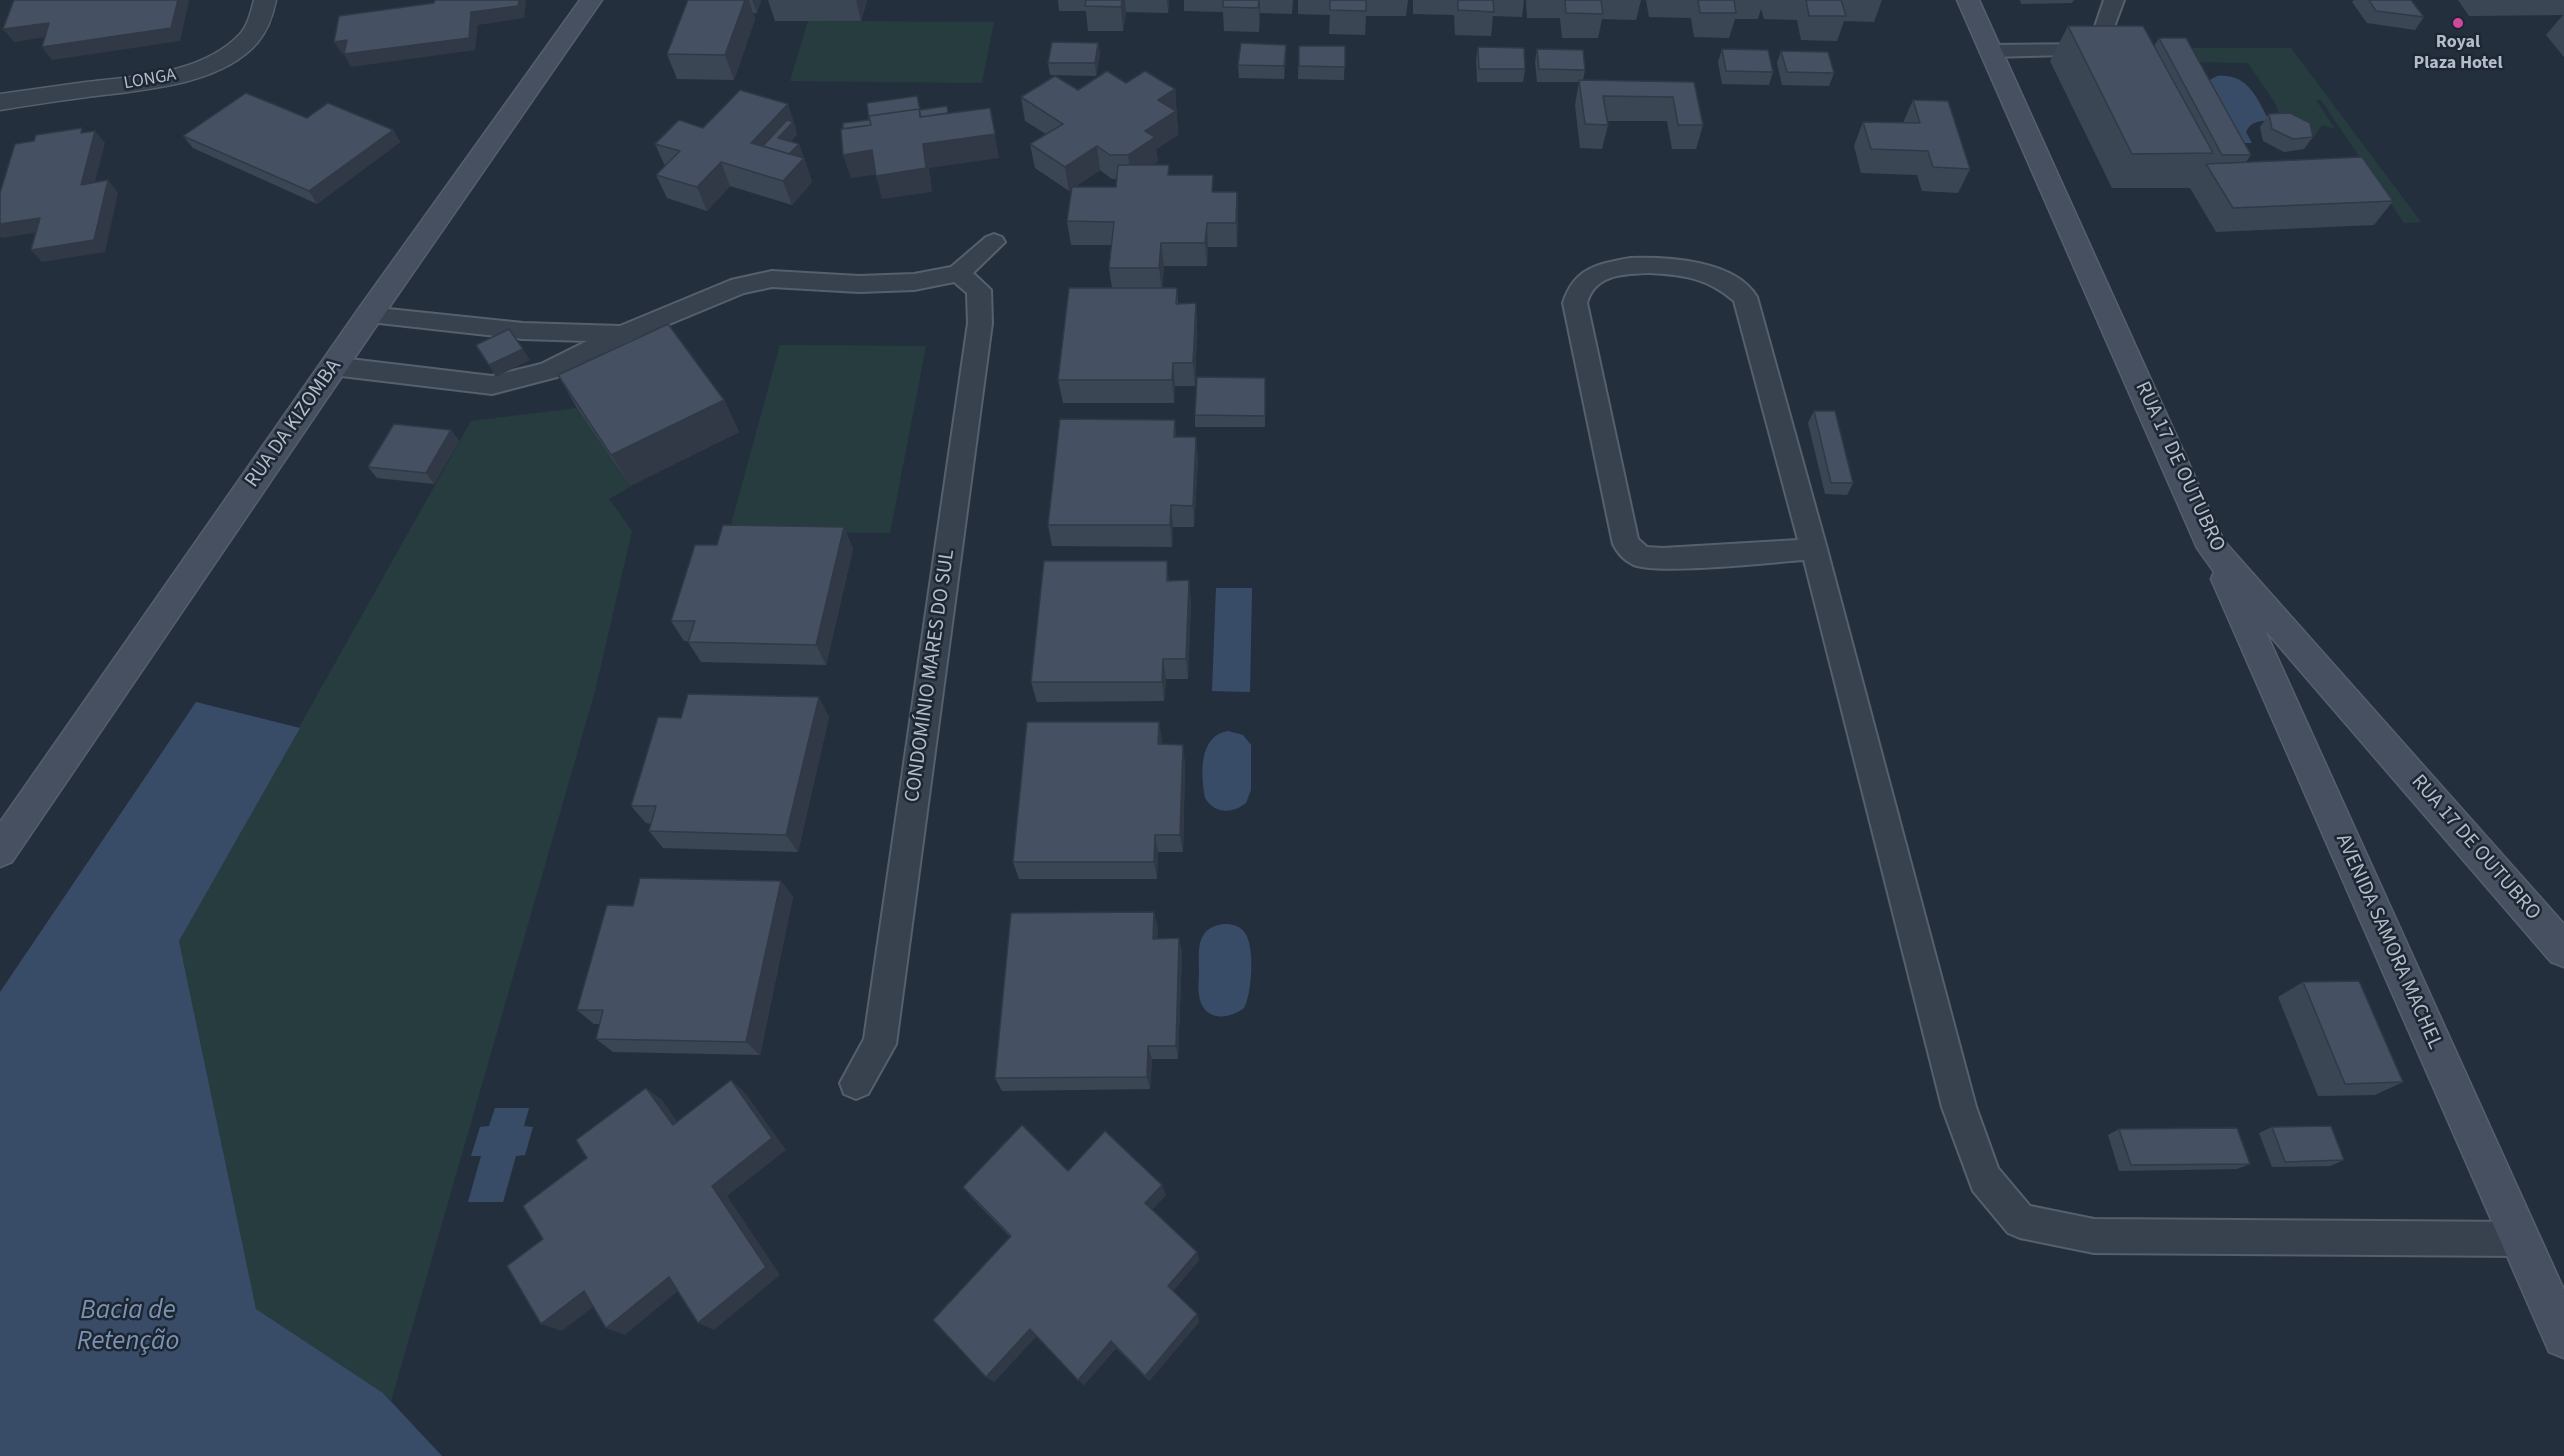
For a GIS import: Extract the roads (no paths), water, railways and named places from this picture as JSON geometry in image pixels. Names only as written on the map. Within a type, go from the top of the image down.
[{"type":"main road","name":"RUA DA KIZOMBA","points":[[0,851],[333,366],[591,0]]},
{"type":"main road","name":"RUA 17 DE OUTUBRO","points":[[1968,0],[2212,548],[2564,950]]},
{"type":"main road","name":"AVENIDA SAMORA MACHEL","points":[[2212,548],[2564,1337]]},
{"type":"street","name":"LONGA","points":[[0,102],[174,77],[202,68],[229,53],[249,38],[260,19],[265,0]]},
{"type":"lane","points":[[1990,51],[2097,50],[2114,0]]},
{"type":"lane","points":[[333,366],[492,385],[514,381],[548,371],[623,334],[739,286],[772,279],[859,284],[914,282],[958,273],[994,242]]},
{"type":"lane","points":[[1814,549],[1663,559],[1641,556],[1626,544],[1575,303],[1582,284],[1598,273],[1619,268],[1642,265],[1667,267],[1694,270],[1721,279],[1744,297],[1814,549],[1959,1107],[1985,1179],[2019,1221],[2094,1236],[2521,1239]]},
{"type":"lane","name":"CONDOMÍNIO MARES DO SUL","points":[[856,1083],[880,1044],[980,323],[979,290],[958,273]]},
{"type":"lane","points":[[369,315],[523,331],[623,334]]},
{"type":"water","points":[[2217,76],[2236,78],[2250,88],[2269,120],[2250,126],[2246,132],[2252,143],[2239,143],[2208,81]]},
{"type":"water","points":[[1216,588],[1252,588],[1250,692],[1212,691]]},
{"type":"water","name":"Bacia de Retenção","points":[[196,702],[300,728],[179,941],[256,1309],[383,1393],[442,1456],[0,1456],[0,992]]},
{"type":"water","points":[[1228,731],[1243,735],[1251,745],[1251,790],[1246,803],[1241,807],[1224,811],[1214,807],[1205,798],[1203,768],[1206,748],[1211,740],[1218,734]]},
{"type":"water","points":[[1224,924],[1241,929],[1248,939],[1251,959],[1249,992],[1244,1008],[1227,1016],[1215,1016],[1205,1009],[1200,999],[1199,952],[1200,942],[1206,932]]},
{"type":"water","points":[[495,1108],[529,1108],[524,1126],[533,1127],[525,1155],[516,1156],[503,1202],[468,1202],[481,1156],[471,1156],[480,1127],[489,1126]]},
{"type":"place","name":"Royal Plaza Hotel","points":[[2458,23]]}]
